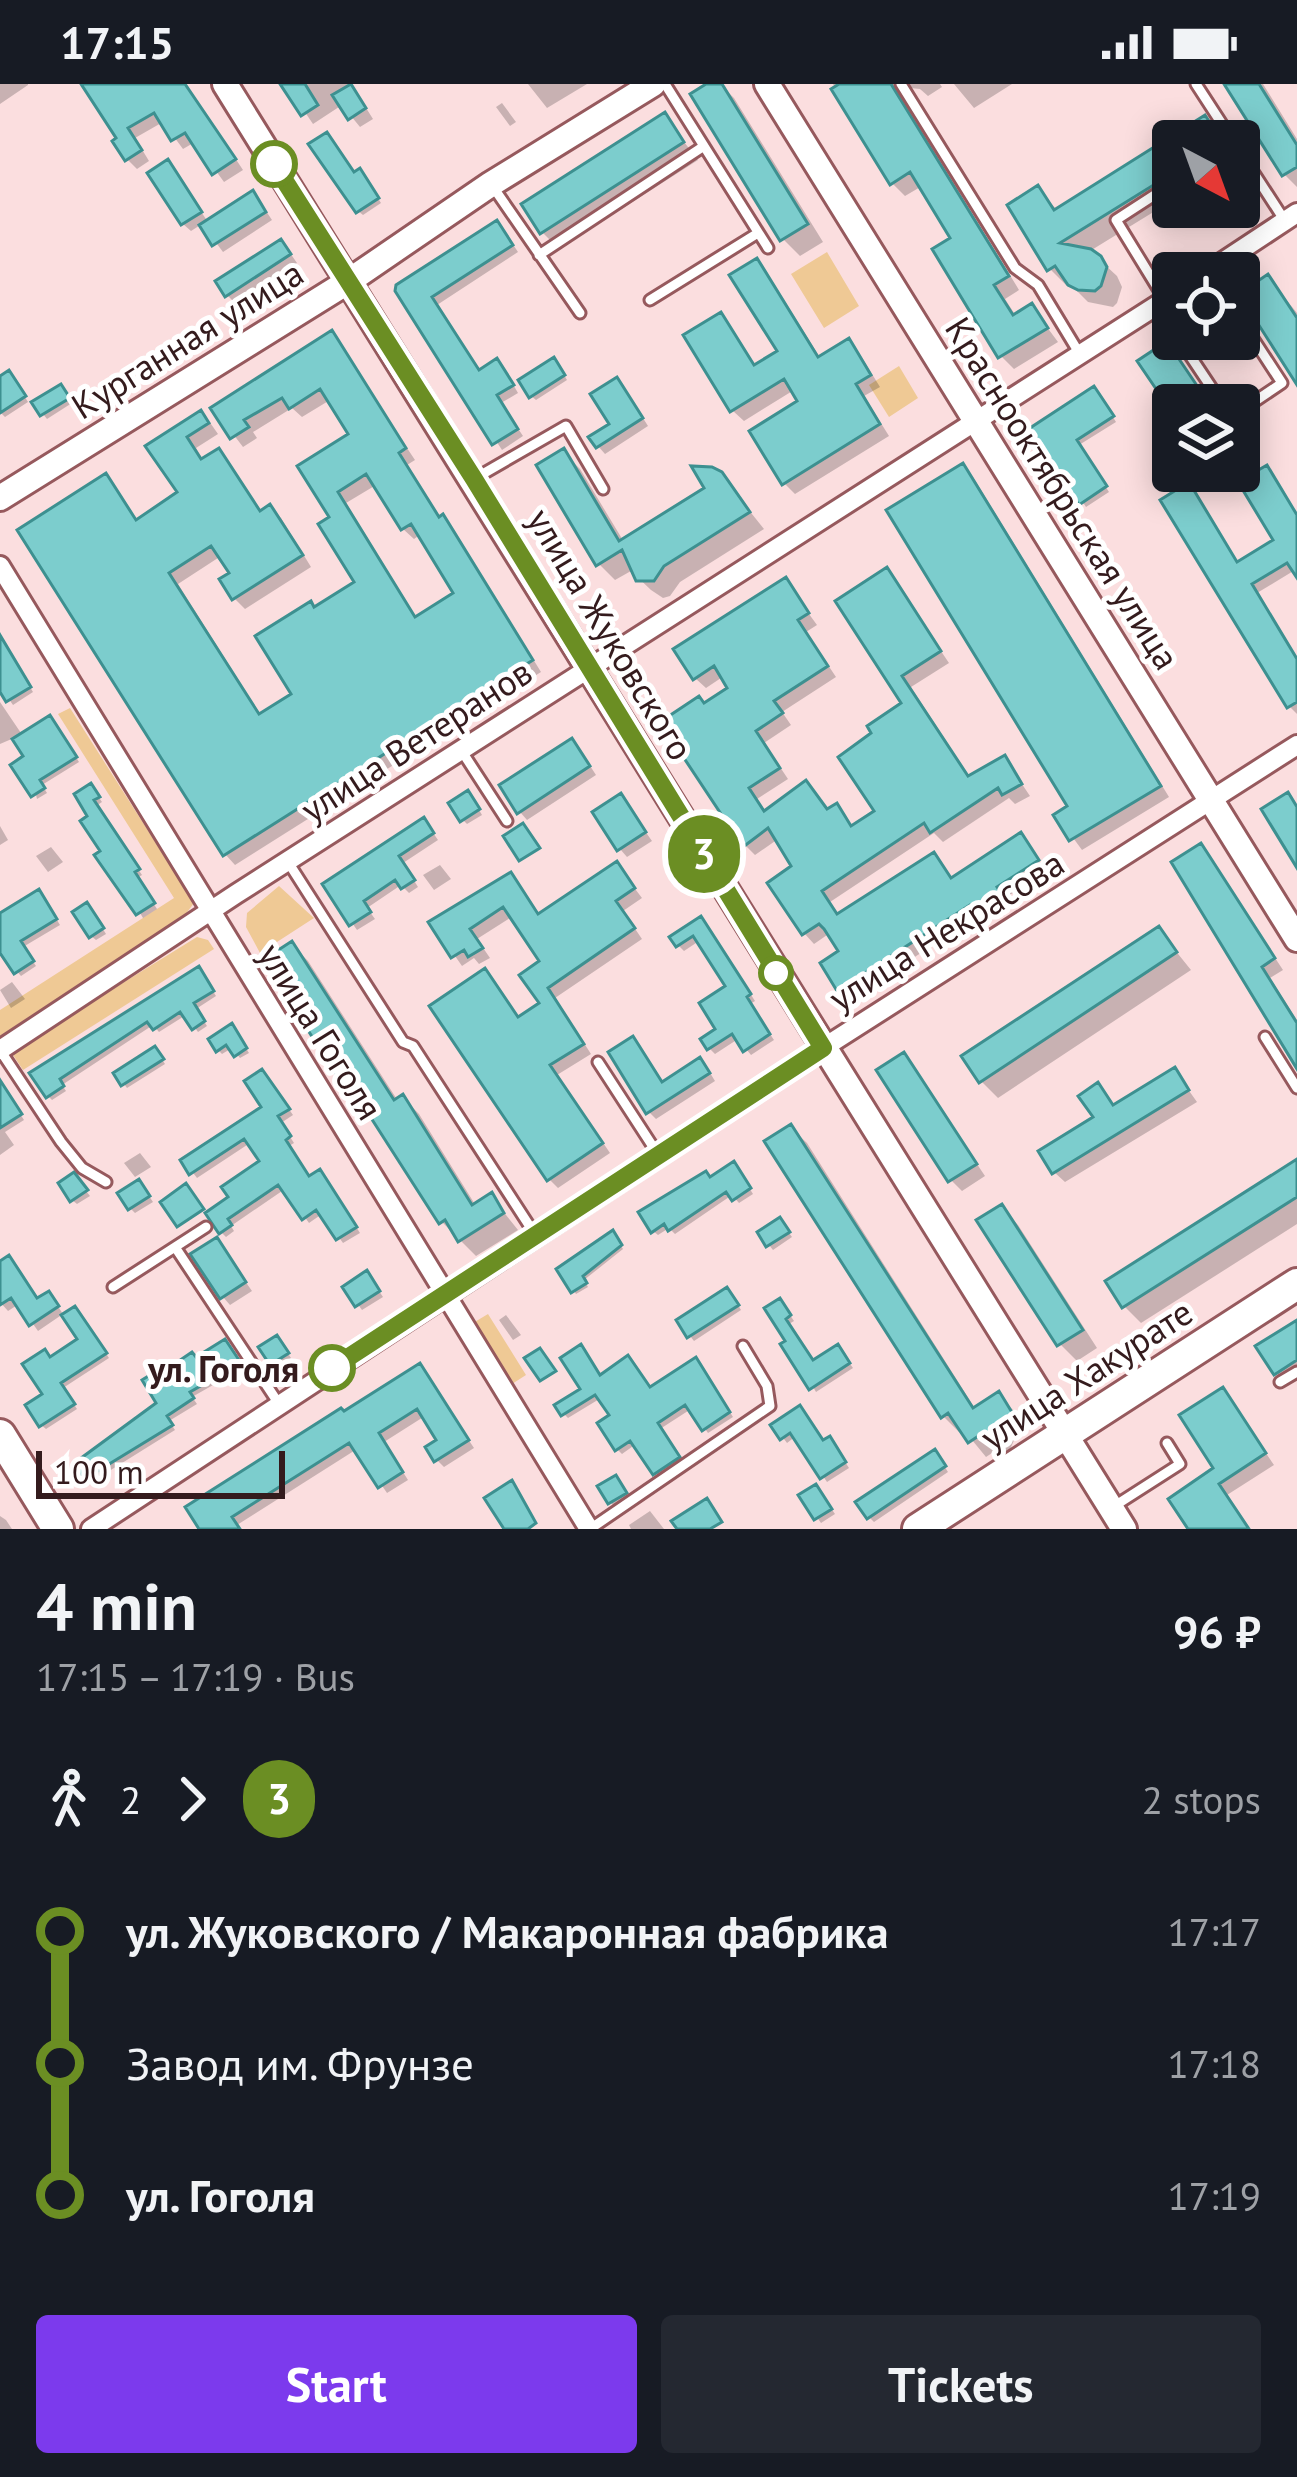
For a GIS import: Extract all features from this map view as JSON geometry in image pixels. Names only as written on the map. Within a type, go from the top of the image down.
[{"type":"main road","name":"улица Хакурате","points":[[918,1529],[1297,1284]]},
{"type":"main road","points":[[0,1435],[58,1529]]},
{"type":"street","name":"улица Жуковского","points":[[225,84],[1118,1519]]},
{"type":"street","name":"Курганная улица","points":[[0,498],[349,281],[491,184],[653,84]]},
{"type":"street","name":"Краснооктябрьская улица","points":[[767,84],[1297,939]]},
{"type":"street","points":[[1238,252],[1291,217]]},
{"type":"street","name":"улица Ветеранов","points":[[0,1050],[287,861],[1152,309]]},
{"type":"street","name":"улица Гоголя","points":[[0,566],[589,1529]]},
{"type":"street","name":"улица Некрасова","points":[[91,1529],[823,1048],[1297,745]]},
{"type":"lane","points":[[665,84],[768,248]]},
{"type":"lane","points":[[902,84],[1015,268],[1039,285],[1081,356]]},
{"type":"lane","points":[[1196,84],[1219,120]]},
{"type":"lane","points":[[539,255],[704,146]]},
{"type":"lane","points":[[1260,177],[1291,217]]},
{"type":"lane","points":[[491,184],[580,313]]},
{"type":"lane","points":[[1152,197],[1116,220],[1152,279]]},
{"type":"lane","points":[[650,300],[758,232]]},
{"type":"lane","points":[[1260,349],[1282,383],[1260,398]]},
{"type":"lane","points":[[474,479],[566,425],[603,489]]},
{"type":"lane","points":[[461,750],[507,821]]},
{"type":"lane","points":[[287,861],[536,1236]]},
{"type":"lane","points":[[1265,1037],[1297,1088]]},
{"type":"lane","points":[[0,1050],[61,1142],[82,1168],[106,1182]]},
{"type":"lane","points":[[598,1062],[659,1156]]},
{"type":"lane","points":[[113,1287],[206,1227]]},
{"type":"lane","points":[[176,1247],[279,1404]]},
{"type":"lane","points":[[589,1529],[770,1406],[767,1386],[742,1346]]},
{"type":"lane","points":[[1280,1382],[1297,1372]]},
{"type":"lane","points":[[1118,1519],[1180,1464],[1167,1442]]},
{"type":"shaded area","points":[[827,252],[859,306],[824,328],[791,274]]},
{"type":"shaded area","points":[[899,366],[918,398],[889,417],[869,385]]},
{"type":"shaded area","points":[[70,708],[194,903],[185,915],[0,1036],[0,1010],[174,898],[58,714]]},
{"type":"shaded area","points":[[279,886],[314,918],[260,953],[246,927],[247,913]]},
{"type":"shaded area","points":[[197,937],[208,940],[214,949],[23,1070],[11,1052]]},
{"type":"shaded area","points":[[488,1314],[526,1375],[512,1384],[473,1323]]},
{"type":"building","points":[[81,84],[185,84],[236,159],[212,175],[185,133],[171,141],[154,113],[128,128],[142,150],[125,161]]},
{"type":"building","points":[[280,84],[305,84],[318,105],[301,116]]},
{"type":"building","points":[[351,84],[366,108],[348,120],[332,95]]},
{"type":"building","points":[[706,84],[722,84],[808,224],[780,241],[690,94]]},
{"type":"building","points":[[839,84],[891,84],[1009,276],[994,285],[1013,315],[1032,303],[1048,328],[998,358],[932,249],[950,238],[910,172],[890,185],[831,89]]},
{"type":"building","points":[[1224,84],[1259,84],[1297,145],[1297,167],[1282,176],[1260,141],[1260,120],[1247,120]]},
{"type":"building","points":[[665,112],[684,142],[540,234],[521,204]]},
{"type":"building","points":[[327,132],[354,172],[360,168],[379,198],[356,213],[308,144]]},
{"type":"building","points":[[1152,148],[1152,186],[1060,243],[1091,249],[1101,256],[1107,267],[1095,291],[1068,285],[1055,266],[1047,271],[1007,205],[1038,185],[1054,210]]},
{"type":"building","points":[[168,159],[202,212],[181,225],[147,173]]},
{"type":"building","points":[[253,190],[266,212],[212,246],[199,225]]},
{"type":"building","points":[[497,220],[513,245],[432,297],[479,370],[497,358],[514,385],[497,395],[518,429],[492,445],[395,291],[396,285]]},
{"type":"building","points":[[281,239],[291,254],[225,297],[215,281]]},
{"type":"building","points":[[757,258],[818,357],[849,338],[871,375],[856,384],[880,424],[782,485],[749,431],[797,401],[784,379],[730,412],[683,335],[721,312],[754,365],[777,351],[729,275]]},
{"type":"building","points":[[1268,274],[1297,318],[1297,385],[1260,327],[1260,280]]},
{"type":"building","points":[[332,330],[406,448],[399,453],[439,517],[443,514],[533,660],[223,856],[17,530],[106,473],[136,520],[177,492],[145,446],[201,410],[209,423],[187,437],[201,459],[219,448],[260,511],[270,504],[303,555],[232,600],[219,579],[229,573],[211,546],[169,573],[259,714],[291,694],[255,636],[311,601],[314,607],[354,582],[318,524],[329,517],[297,466],[348,434],[320,389],[289,409],[282,398],[244,420],[249,427],[230,439],[210,408]],"holes":[[[366,474],[401,530],[411,524],[453,593],[415,617],[338,492]]]},
{"type":"building","points":[[1152,351],[1152,360],[1180,360],[1196,384],[1153,384],[1137,361]]},
{"type":"building","points":[[554,357],[565,375],[529,398],[518,380]]},
{"type":"building","points":[[9,370],[26,396],[0,413],[0,376]]},
{"type":"building","points":[[617,377],[643,418],[596,448],[588,437],[609,424],[590,394]]},
{"type":"building","points":[[61,384],[70,398],[40,416],[31,402]]},
{"type":"building","points":[[1094,386],[1114,416],[1077,440],[1107,486],[1079,505],[1030,428]]},
{"type":"building","points":[[564,448],[619,541],[704,488],[691,466],[722,472],[750,512],[664,566],[654,581],[636,581],[622,550],[596,566],[536,465]]},
{"type":"building","points":[[963,463],[1161,786],[1069,841],[1053,815],[1067,806],[886,510]]},
{"type":"building","points":[[1267,465],[1297,515],[1297,578],[1287,563],[1252,584],[1297,659],[1297,702],[1287,708],[1160,500],[1173,492],[1195,492],[1237,562],[1273,540],[1244,492],[1260,492],[1260,469]]},
{"type":"building","points":[[887,567],[941,651],[902,676],[968,776],[1005,755],[1022,784],[1002,795],[998,788],[930,833],[924,823],[822,891],[837,914],[934,852],[951,878],[1021,832],[1039,860],[997,887],[1002,895],[974,913],[970,905],[837,991],[820,963],[838,951],[824,929],[819,924],[802,935],[767,883],[791,866],[768,828],[743,847],[660,722],[699,696],[704,703],[727,688],[714,666],[693,680],[673,649],[786,577],[809,613],[798,620],[828,666],[774,701],[783,713],[756,731],[780,768],[749,788],[764,811],[806,780],[827,809],[837,803],[851,826],[874,811],[838,757],[871,733],[867,726],[901,703],[835,601]]},
{"type":"building","points":[[0,635],[31,687],[6,702],[0,692]]},
{"type":"building","points":[[50,715],[77,757],[40,780],[45,788],[31,797],[10,765],[23,756],[12,739]]},
{"type":"building","points":[[572,738],[590,766],[517,814],[499,785]]},
{"type":"building","points":[[91,783],[100,797],[94,800],[140,869],[135,872],[155,903],[136,915],[94,855],[100,851],[80,821],[87,816],[74,794]]},
{"type":"building","points":[[468,790],[480,809],[460,822],[448,803]]},
{"type":"building","points":[[1288,792],[1297,807],[1297,868],[1261,809]]},
{"type":"building","points":[[621,793],[646,832],[617,851],[592,812]]},
{"type":"building","points":[[424,817],[434,833],[399,856],[415,880],[401,889],[395,880],[364,901],[371,912],[349,926],[322,884]]},
{"type":"building","points":[[523,823],[540,848],[519,861],[503,836]]},
{"type":"building","points":[[1201,843],[1275,958],[1262,967],[1297,1023],[1297,1069],[1171,862]]},
{"type":"building","points":[[617,861],[635,888],[616,901],[635,928],[548,988],[584,1044],[550,1065],[603,1143],[547,1181],[429,1006],[485,968],[518,1017],[539,1003],[519,975],[539,961],[503,907],[470,929],[483,948],[468,957],[464,950],[451,958],[428,922],[511,872],[538,914]]},
{"type":"building","points":[[39,889],[57,919],[21,941],[34,961],[14,974],[0,953],[0,913]]},
{"type":"building","points":[[87,902],[104,928],[89,938],[72,912]]},
{"type":"building","points":[[701,916],[751,994],[747,997],[770,1034],[743,1052],[732,1034],[707,1050],[700,1039],[715,1029],[699,1003],[725,986],[693,936],[676,947],[669,937]]},
{"type":"building","points":[[1159,926],[1177,952],[979,1083],[961,1056]]},
{"type":"building","points":[[292,941],[394,1100],[403,1094],[472,1205],[492,1192],[504,1213],[458,1242],[445,1220],[439,1224],[263,960]]},
{"type":"building","points":[[199,966],[214,991],[194,1003],[205,1021],[192,1030],[180,1012],[153,1030],[147,1022],[60,1079],[64,1086],[46,1098],[29,1073]]},
{"type":"building","points":[[232,1023],[247,1048],[234,1057],[226,1045],[216,1052],[208,1039]]},
{"type":"building","points":[[633,1036],[662,1082],[700,1057],[710,1073],[646,1114],[608,1052]]},
{"type":"building","points":[[155,1046],[164,1059],[121,1086],[113,1073]]},
{"type":"building","points":[[904,1052],[977,1164],[948,1182],[876,1070]]},
{"type":"building","points":[[1175,1067],[1189,1090],[1052,1174],[1038,1151],[1093,1117],[1078,1096],[1098,1082],[1113,1105]]},
{"type":"building","points":[[262,1069],[290,1109],[278,1116],[291,1136],[286,1140],[309,1176],[320,1169],[357,1227],[336,1240],[316,1210],[302,1220],[278,1185],[228,1219],[232,1225],[219,1234],[205,1213],[228,1197],[221,1187],[259,1161],[244,1139],[189,1175],[180,1160],[261,1107],[244,1081]]},
{"type":"building","points":[[0,1080],[22,1114],[0,1128]]},
{"type":"building","points":[[791,1124],[973,1408],[999,1391],[1013,1414],[1000,1422],[993,1437],[977,1437],[968,1443],[948,1413],[941,1418],[764,1141]]},
{"type":"building","points":[[1297,1159],[1297,1197],[1122,1308],[1105,1281]]},
{"type":"building","points":[[734,1161],[751,1188],[732,1201],[726,1192],[668,1231],[664,1224],[651,1233],[638,1212],[706,1171],[710,1177]]},
{"type":"building","points":[[74,1172],[88,1190],[70,1202],[58,1183]]},
{"type":"building","points":[[139,1179],[150,1196],[128,1210],[117,1193]]},
{"type":"building","points":[[186,1183],[204,1209],[177,1227],[160,1202]]},
{"type":"building","points":[[1002,1204],[1083,1330],[1057,1346],[976,1220]]},
{"type":"building","points":[[780,1217],[790,1232],[766,1247],[757,1232]]},
{"type":"building","points":[[613,1230],[622,1245],[583,1276],[587,1283],[571,1293],[556,1269]]},
{"type":"building","points":[[217,1237],[246,1282],[220,1299],[190,1254]]},
{"type":"building","points":[[9,1255],[37,1298],[49,1291],[59,1306],[29,1326],[11,1298],[0,1305],[0,1261]]},
{"type":"building","points":[[367,1270],[380,1291],[355,1307],[342,1287]]},
{"type":"building","points":[[727,1287],[739,1305],[687,1338],[676,1320]]},
{"type":"building","points":[[780,1298],[791,1315],[786,1319],[813,1360],[838,1344],[850,1363],[809,1390],[764,1308]]},
{"type":"building","points":[[75,1306],[107,1353],[61,1383],[75,1404],[39,1427],[25,1405],[42,1394],[22,1364],[45,1349],[50,1357],[77,1339],[61,1315]]},
{"type":"building","points":[[1297,1320],[1297,1360],[1274,1375],[1255,1346]]},
{"type":"building","points":[[277,1335],[289,1353],[270,1365],[258,1347]]},
{"type":"building","points":[[225,1339],[241,1363],[190,1392],[194,1398],[167,1416],[173,1425],[83,1480],[73,1464],[156,1403],[142,1380]]},
{"type":"building","points":[[581,1344],[600,1375],[628,1355],[650,1387],[696,1357],[730,1412],[702,1431],[685,1405],[658,1423],[680,1457],[653,1475],[630,1441],[615,1451],[597,1423],[609,1415],[595,1395],[561,1416],[554,1405],[580,1389],[560,1358]]},
{"type":"building","points":[[540,1348],[556,1371],[540,1381],[524,1358]]},
{"type":"building","points":[[420,1363],[469,1440],[434,1462],[425,1447],[436,1440],[417,1409],[379,1433],[403,1472],[378,1488],[349,1443],[232,1517],[240,1529],[199,1529],[185,1507]]},
{"type":"building","points":[[1223,1387],[1266,1453],[1219,1484],[1249,1529],[1188,1529],[1168,1499],[1213,1468],[1179,1415]]},
{"type":"building","points":[[800,1405],[823,1440],[830,1436],[846,1462],[820,1479],[790,1433],[780,1440],[770,1425]]},
{"type":"building","points":[[935,1449],[946,1466],[867,1519],[855,1502]]},
{"type":"building","points":[[616,1475],[627,1493],[608,1504],[597,1486]]},
{"type":"building","points":[[512,1480],[536,1523],[528,1529],[504,1529],[484,1498]]},
{"type":"building","points":[[816,1484],[832,1509],[814,1520],[798,1495]]},
{"type":"building","points":[[707,1498],[722,1522],[710,1529],[677,1529],[671,1521]]},
{"type":"bus line","name":"3","points":[[274,164],[474,479],[823,1048],[332,1368]]},
{"type":"place","name":"ул. Гоголя","points":[[332,1368]]}]
